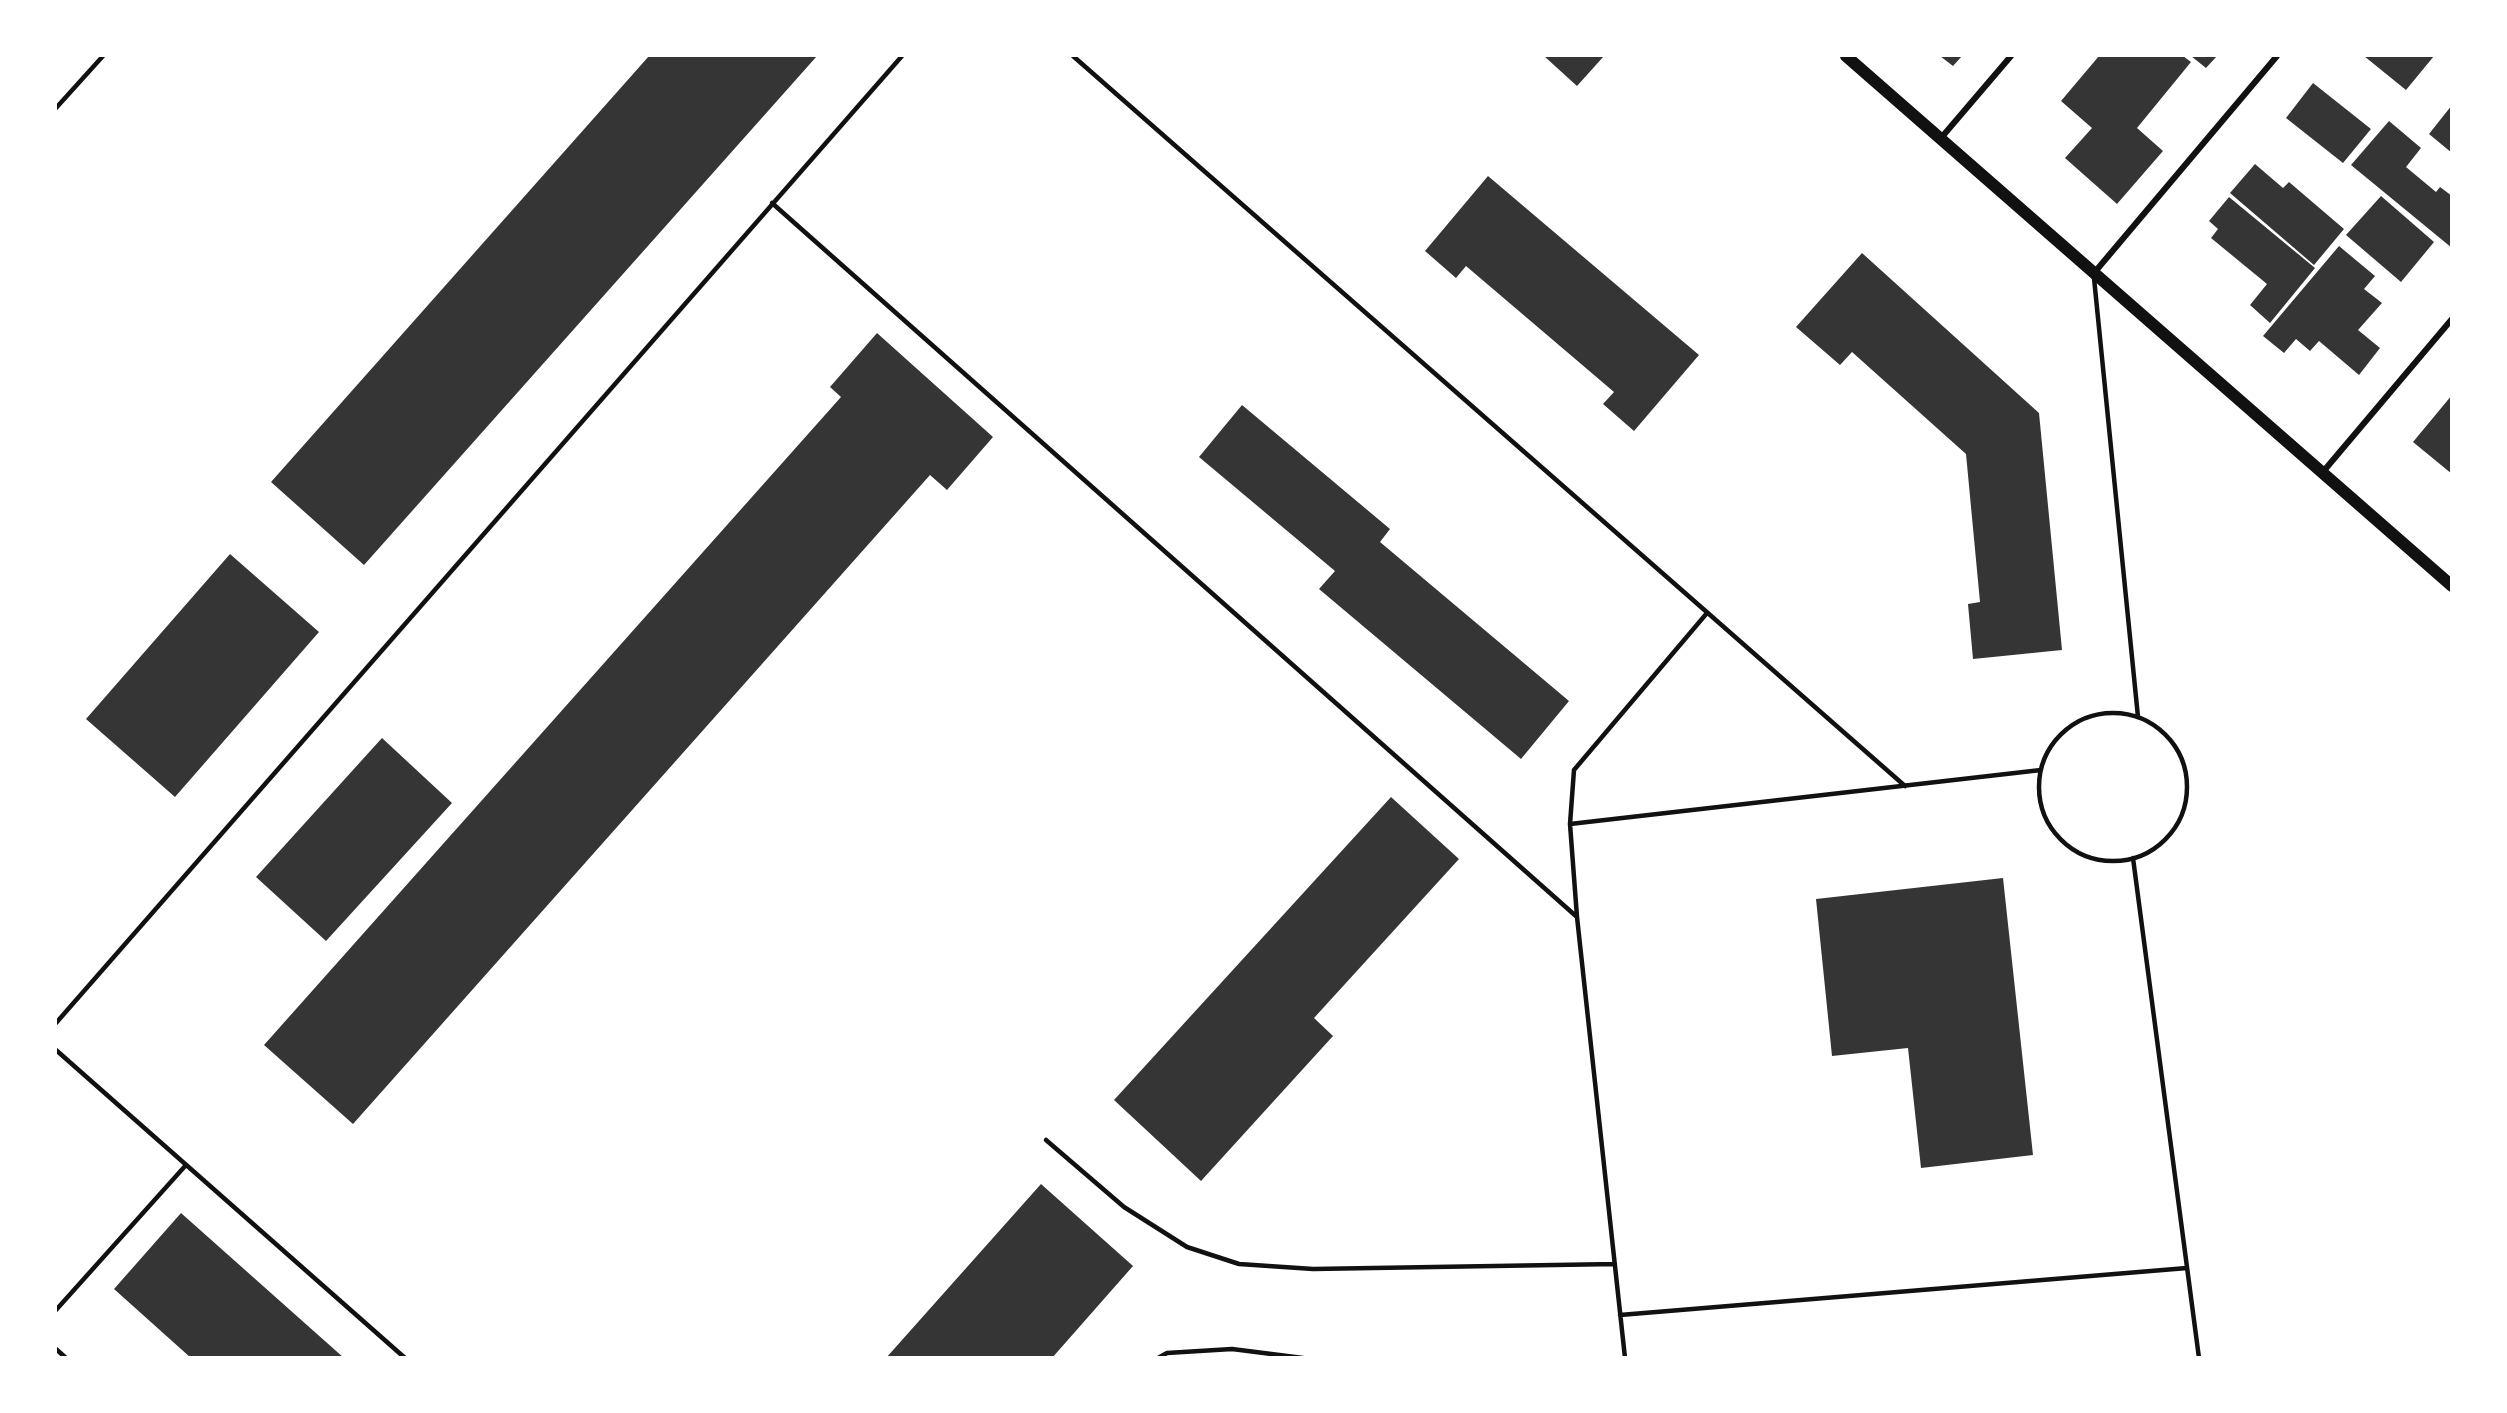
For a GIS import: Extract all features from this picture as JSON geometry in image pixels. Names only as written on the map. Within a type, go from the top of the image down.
[{"type":"main road","points":[[1846,56],[2451,586]]},
{"type":"street","points":[[1941,138],[2011,56]]},
{"type":"street","points":[[2094,273],[2277,56]]},
{"type":"street","points":[[2322,474],[2451,319]]},
{"type":"lane","points":[[56,108],[103,56]]},
{"type":"lane","points":[[56,1023],[902,56]]},
{"type":"lane","points":[[1073,56],[1905,786]]},
{"type":"lane","points":[[772,203],[1577,917]]},
{"type":"lane","points":[[2094,273],[2138,717]]},
{"type":"lane","points":[[1626,1358],[1577,917],[1570,824],[1574,770],[1707,613]]},
{"type":"lane","points":[[2100,713],[2124,713],[2138,717],[2147,720],[2166,734],[2180,754],[2187,777],[2186,801],[2177,824],[2163,843],[2133,858],[2117,861],[2092,858],[2070,848],[2052,830],[2042,807],[2039,782],[2041,770],[2058,736],[2078,721],[2100,713]]},
{"type":"lane","points":[[1570,824],[2041,770]]},
{"type":"lane","points":[[2133,858],[2199,1358]]},
{"type":"lane","points":[[56,1050],[405,1358]]},
{"type":"lane","points":[[1047,1140],[1124,1207],[1187,1247],[1239,1264],[1313,1269],[1615,1264]]},
{"type":"lane","points":[[56,1310],[186,1165]]},
{"type":"lane","points":[[1620,1315],[2187,1268]]},
{"type":"lane","points":[[56,1348],[66,1358]]},
{"type":"lane","points":[[1158,1358],[1167,1353],[1232,1349],[1303,1358]]},
{"type":"building","points":[[649,56],[817,56],[364,565],[271,482]]},
{"type":"building","points":[[1544,56],[1604,56],[1577,86]]},
{"type":"building","points":[[1940,56],[1962,56],[1953,66]]},
{"type":"building","points":[[2099,56],[2183,56],[2191,62],[2137,128],[2163,151],[2117,204],[2065,158],[2092,128],[2061,101]]},
{"type":"building","points":[[2191,56],[2217,56],[2206,68]]},
{"type":"building","points":[[2364,56],[2434,56],[2406,90]]},
{"type":"building","points":[[2313,83],[2371,129],[2343,163],[2286,118]]},
{"type":"building","points":[[2452,105],[2452,153],[2429,134]]},
{"type":"building","points":[[2389,121],[2421,148],[2406,167],[2436,192],[2440,187],[2452,196],[2452,248],[2351,165]]},
{"type":"building","points":[[2255,164],[2283,188],[2289,182],[2344,229],[2314,265],[2230,193]]},
{"type":"building","points":[[1488,176],[1699,355],[1634,431],[1603,404],[1614,392],[1466,266],[1456,278],[1425,251]]},
{"type":"building","points":[[2381,196],[2434,242],[2401,282],[2346,235]]},
{"type":"building","points":[[2229,197],[2315,268],[2270,323],[2250,305],[2267,284],[2211,238],[2218,229],[2209,221]]},
{"type":"building","points":[[2339,246],[2375,276],[2364,289],[2382,303],[2358,330],[2380,348],[2359,375],[2319,341],[2310,351],[2296,339],[2284,353],[2263,336]]},
{"type":"building","points":[[1862,253],[2039,413],[2062,650],[1973,659],[1968,604],[1980,602],[1966,454],[1852,352],[1840,365],[1796,327]]},
{"type":"building","points":[[877,333],[993,437],[947,490],[930,475],[353,1124],[264,1045],[841,397],[830,387]]},
{"type":"building","points":[[2452,395],[2452,474],[2413,442]]},
{"type":"building","points":[[1242,405],[1390,529],[1380,542],[1569,701],[1521,759],[1319,589],[1335,571],[1199,457]]},
{"type":"building","points":[[230,554],[319,632],[175,797],[86,719]]},
{"type":"building","points":[[382,738],[452,803],[326,941],[256,877]]},
{"type":"building","points":[[1391,797],[1459,859],[1314,1018],[1333,1036],[1201,1181],[1114,1100]]},
{"type":"building","points":[[2003,878],[2033,1155],[1921,1168],[1908,1048],[1832,1056],[1816,899]]},
{"type":"building","points":[[1041,1184],[1133,1266],[1052,1358],[886,1358]]},
{"type":"building","points":[[181,1213],[344,1358],[191,1358],[114,1289]]}]
